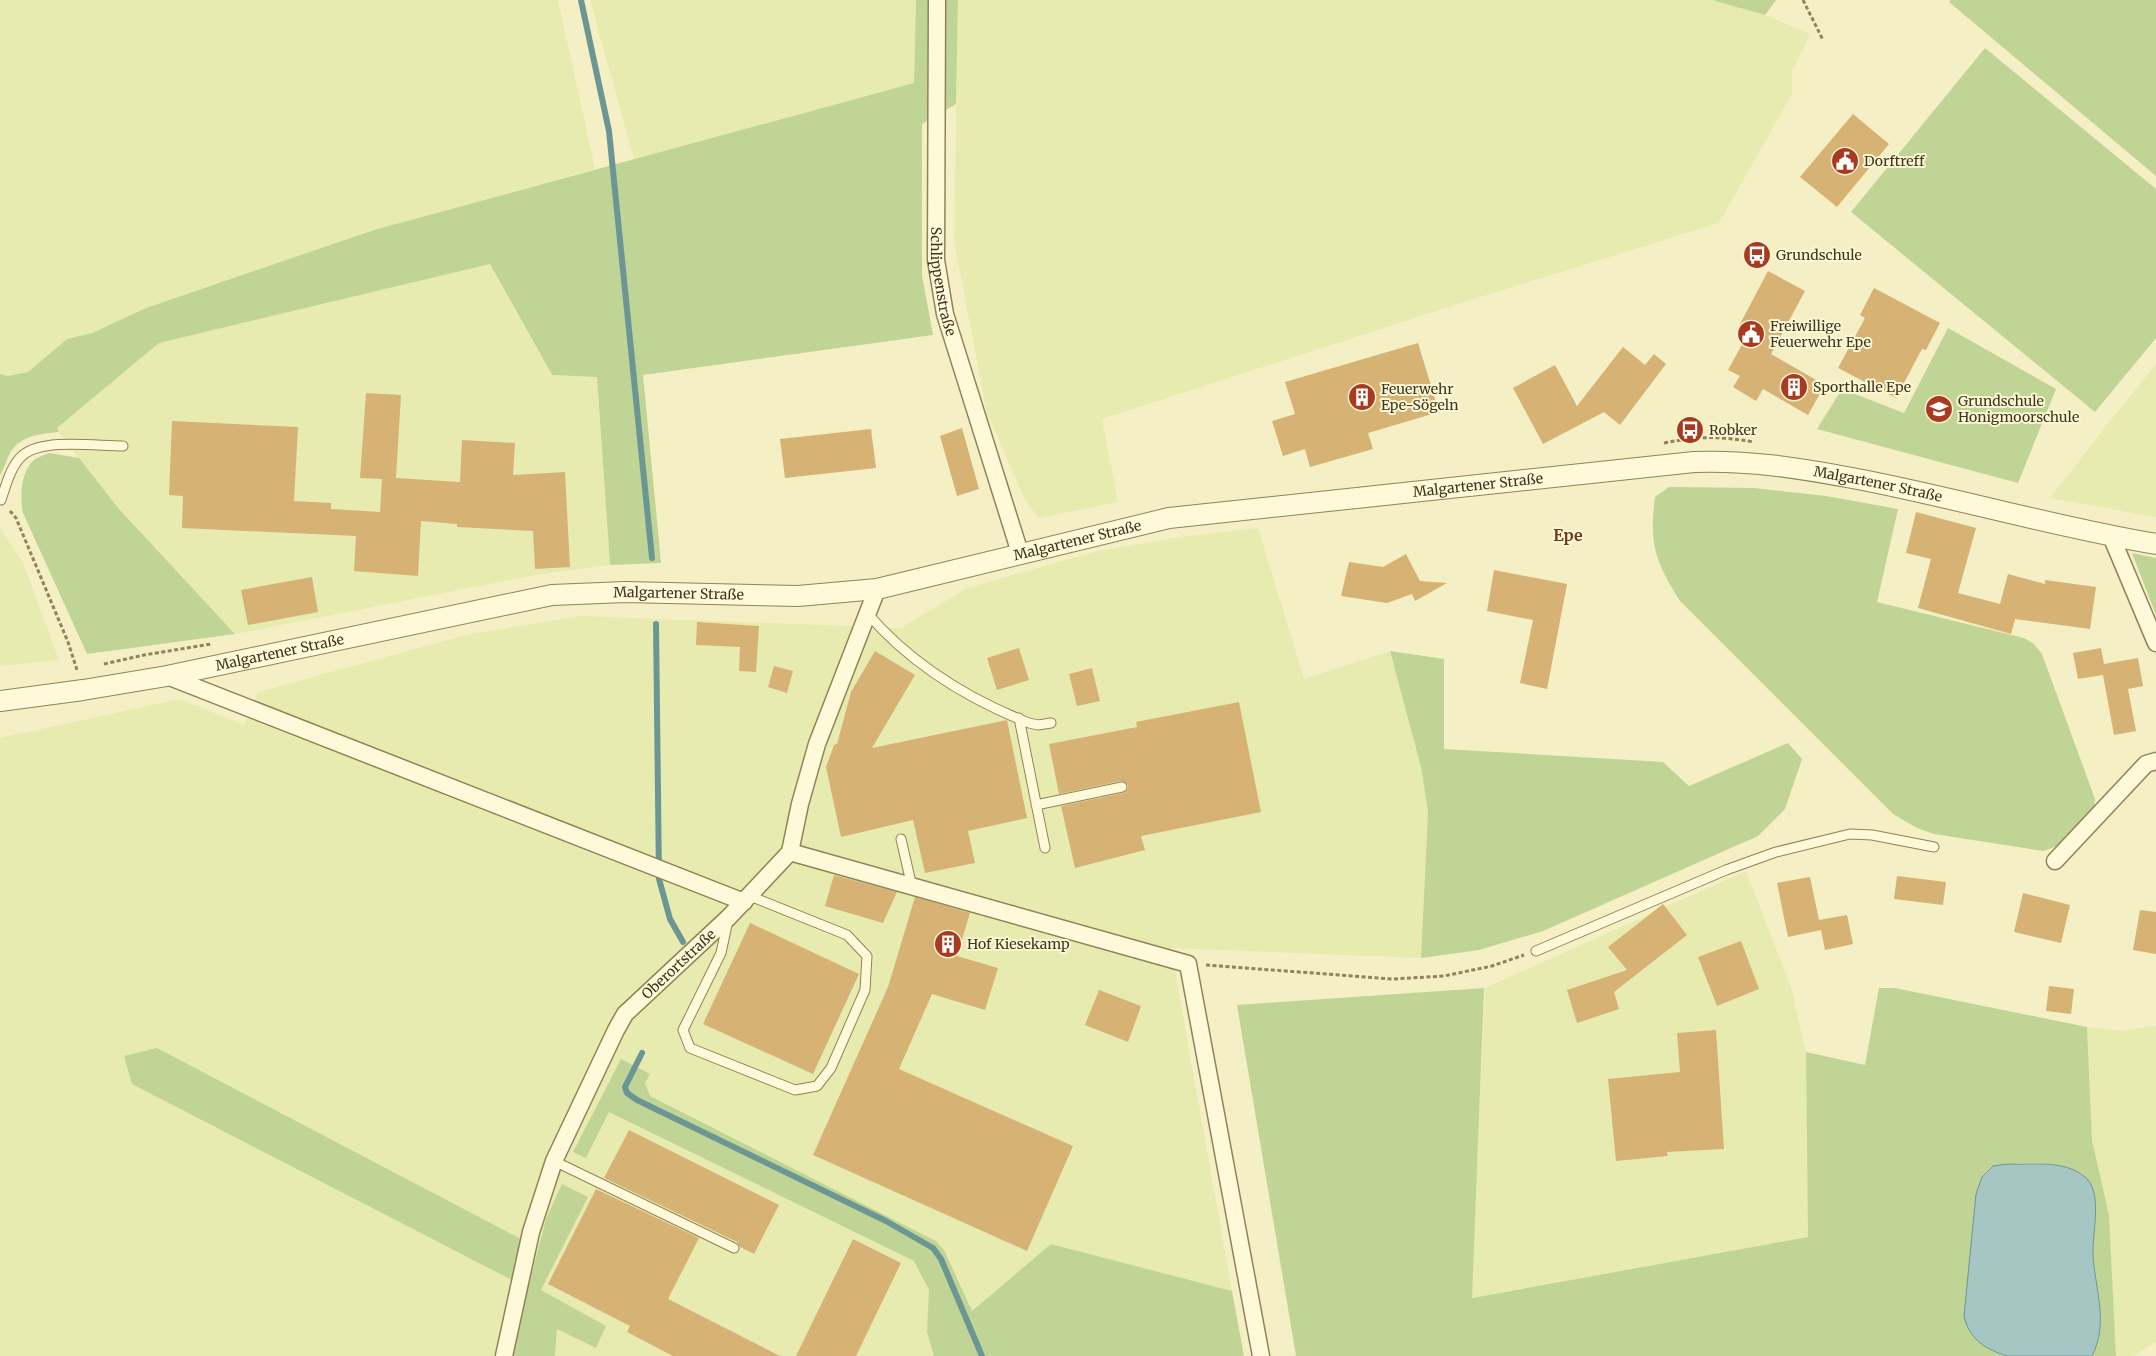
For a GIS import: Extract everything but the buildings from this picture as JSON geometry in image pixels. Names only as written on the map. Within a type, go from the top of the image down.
[{"type":"street","name":"Schlippenstraße","points":[[937,0],[936,260],[944,314],[1020,553]]},
{"type":"street","name":"Malgartener Straße","points":[[0,701],[167,676],[552,595],[625,592],[798,596],[877,589],[1169,518],[1694,462],[1734,460],[1786,466],[1906,488],[2111,536],[2156,544]]},
{"type":"street","points":[[2111,536],[2156,643]]},
{"type":"street","points":[[877,589],[817,744],[800,804],[790,852],[1188,964],[1261,1356]]},
{"type":"street","points":[[167,676],[649,866],[747,899]]},
{"type":"street","points":[[2055,861],[2146,764],[2156,760]]},
{"type":"street","name":"Oberortstraße","points":[[504,1356],[531,1232],[554,1161],[625,1014],[729,917],[790,852]]},
{"type":"lane","points":[[1,500],[11,472],[22,455],[39,446],[123,446]]},
{"type":"lane","points":[[867,613],[888,638],[921,664],[964,691],[1019,718],[1038,725],[1051,723]]},
{"type":"lane","points":[[1019,718],[1045,848]]},
{"type":"lane","points":[[1036,805],[1122,787]]},
{"type":"lane","points":[[1536,951],[1726,870],[1776,852],[1850,834],[1872,835],[1934,847]]},
{"type":"lane","points":[[901,838],[912,887]]},
{"type":"lane","points":[[729,917],[721,954],[683,1030],[690,1048],[795,1090],[818,1086],[831,1068],[865,990],[868,956],[847,935],[747,899]]},
{"type":"lane","points":[[554,1161],[734,1248]]},
{"type":"path","points":[[1803,0],[1824,40]]},
{"type":"path","points":[[1,500],[16,518],[38,568],[68,642],[83,690]]},
{"type":"path","points":[[1188,964],[1392,979],[1454,974],[1492,966],[1536,951]]},
{"type":"green space","points":[[0,0],[558,0],[595,169],[374,230],[146,308],[92,333],[67,339],[28,372],[8,376],[0,374]]},
{"type":"green space","points":[[590,0],[916,0],[914,83],[634,159]]},
{"type":"green space","points":[[916,0],[958,0],[956,104],[922,124],[922,276],[933,335],[643,375],[661,563],[610,565],[597,377],[552,375],[490,264],[159,343],[57,428],[59,432],[32,436],[20,442],[10,453],[0,475],[0,374],[8,376],[28,372],[67,339],[92,333],[146,308],[374,230],[914,83]]},
{"type":"green space","points":[[958,0],[1712,0],[1765,15],[1810,34],[1792,72],[1792,94],[1719,223],[1461,303],[1102,419],[1118,502],[1039,518],[1026,502],[987,413],[954,240]]},
{"type":"green space","points":[[1712,0],[1776,0],[1765,15]]},
{"type":"green space","points":[[1951,0],[2156,0],[2156,176],[1949,2]]},
{"type":"green space","points":[[1985,48],[2156,189],[2156,338],[2095,412],[1851,212]]},
{"type":"green space","points":[[490,264],[551,375],[597,377],[610,565],[541,574],[235,634],[119,509],[56,429],[159,343]]},
{"type":"green space","points":[[1948,328],[2056,389],[2018,483],[1817,429],[1842,389],[1904,413]]},
{"type":"green space","points":[[2156,364],[2156,517],[2050,498],[2103,430]]},
{"type":"green space","points":[[49,453],[79,458],[119,509],[235,634],[87,654],[23,513],[21,492],[26,471],[34,460]]},
{"type":"green space","points":[[1669,487],[1754,488],[1826,496],[1898,509],[1877,602],[2024,638],[2034,644],[2042,654],[2095,799],[2094,807],[2057,846],[2044,851],[1934,834],[1917,828],[1893,814],[1680,601],[1660,563],[1654,540],[1653,513],[1655,497]]},
{"type":"green space","points":[[0,527],[23,563],[59,660],[0,666]]},
{"type":"green space","points":[[1258,528],[1304,679],[1390,651],[1421,767],[1428,812],[1421,958],[1171,948],[1232,1291],[1051,1244],[967,1356],[505,1356],[499,1340],[494,1356],[0,1356],[0,738],[180,699],[244,725],[258,692],[470,634],[580,616],[901,628],[967,588],[1094,552],[1173,538]]},
{"type":"green space","points":[[2132,553],[2156,558],[2156,615]]},
{"type":"green space","points":[[1390,651],[1444,659],[1444,749],[1663,762],[1689,786],[1788,743],[1802,759],[1785,809],[1758,836],[1543,931],[1479,950],[1421,958],[1428,812],[1421,767]]},
{"type":"green space","points":[[1746,871],[1791,987],[1806,1052],[1808,1237],[1471,1298],[1485,988]]},
{"type":"green space","points":[[1484,988],[1472,1298],[1808,1237],[1806,1052],[1865,1065],[1879,988],[1895,988],[2087,1027],[2092,1140],[2109,1215],[2116,1356],[2092,1356],[2097,1344],[2100,1319],[2093,1255],[2095,1196],[2092,1187],[2088,1181],[2068,1168],[2043,1163],[2017,1163],[1993,1166],[1998,1353],[2008,1356],[1296,1356],[1237,1005]]},
{"type":"green space","points":[[2156,1026],[2156,1342],[2133,1356],[2116,1356],[2109,1215],[2092,1140],[2087,1027],[2122,1031]]},
{"type":"green space","points":[[157,1048],[521,1239],[512,1280],[132,1084],[124,1056]]},
{"type":"green space","points":[[621,1059],[650,1074],[645,1083],[650,1096],[936,1241],[944,1250],[972,1311],[1051,1244],[1232,1291],[1244,1356],[934,1356],[927,1332],[929,1290],[914,1261],[609,1112],[586,1158],[573,1152]]},
{"type":"green space","points":[[562,1184],[588,1197],[541,1290],[606,1326],[596,1348],[557,1329],[555,1356],[512,1356],[512,1349],[546,1219]]},
{"type":"water","points":[[2050,1164],[2061,1166],[2080,1173],[2088,1180],[2092,1187],[2095,1196],[2093,1255],[2100,1306],[2100,1331],[2092,1356],[2008,1356],[1986,1347],[1974,1337],[1966,1324],[1964,1316],[1976,1194],[1982,1177],[1993,1166]]},
{"type":"waterway","points":[[581,0],[609,131],[652,558]]},
{"type":"waterway","points":[[656,624],[659,879],[670,919],[683,942]]},
{"type":"waterway","points":[[642,1053],[625,1087],[627,1093],[637,1100],[886,1221],[933,1248],[941,1259],[982,1356]]},
{"type":"place","name":"Dorftreff","points":[[1845,161]]},
{"type":"place","name":"Grundschule","points":[[1757,255]]},
{"type":"place","name":"Freiwillige Feuerwehr Epe","points":[[1751,334]]},
{"type":"place","name":"Sporthalle Epe","points":[[1794,387]]},
{"type":"place","name":"Feuerwehr Epe-Sögeln","points":[[1362,397]]},
{"type":"place","name":"Grundschule Honigmoorschule","points":[[1939,409]]},
{"type":"place","name":"Robker","points":[[1690,430]]},
{"type":"place","name":"Hof Kiesekamp","points":[[948,944]]},
{"type":"district","name":"Epe","points":[[1568,535]]}]
